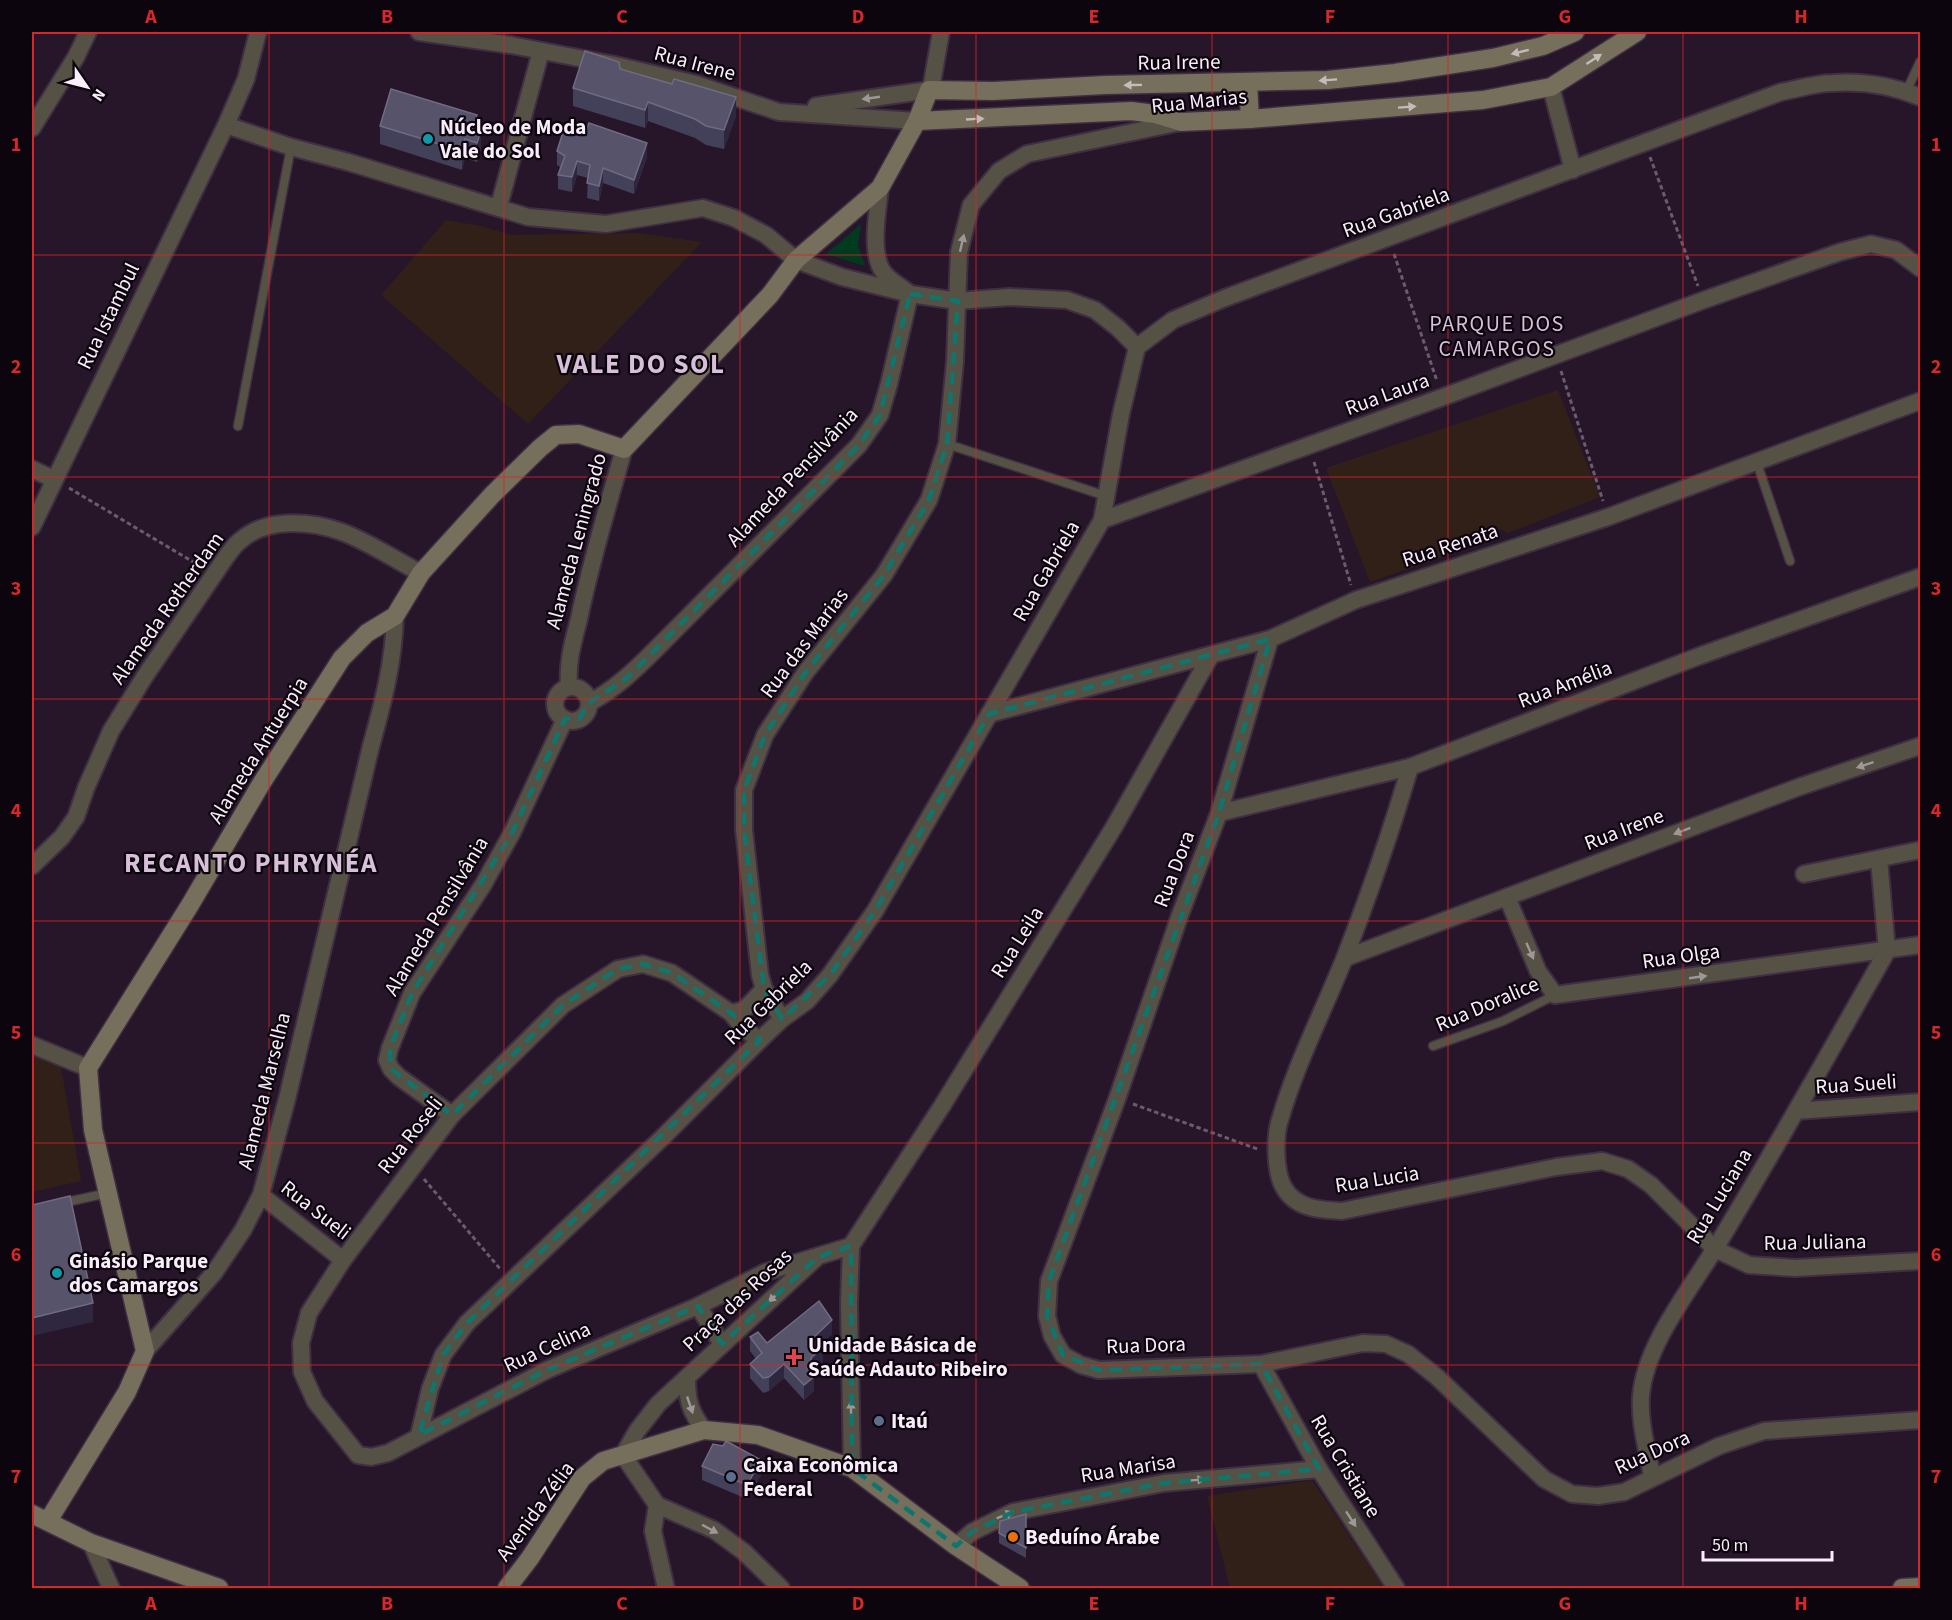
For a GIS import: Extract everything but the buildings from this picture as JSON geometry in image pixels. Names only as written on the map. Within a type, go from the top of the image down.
[{"type":"street","points":[[32,128],[76,57],[88,32]]},
{"type":"street","name":"Rua Istambul","points":[[32,527],[53,479],[226,125],[246,78],[258,32]]},
{"type":"street","name":"Rua Irene","points":[[419,32],[615,65],[696,84],[779,112],[917,122],[1131,111],[1155,114],[1181,122]]},
{"type":"street","points":[[910,294],[882,272],[875,226],[880,188],[917,122],[934,74],[941,32]]},
{"type":"street","name":"Rua Irene","points":[[779,112],[929,90],[993,91],[1105,85],[1248,83],[1395,73],[1493,58],[1543,46],[1575,32]]},
{"type":"street","points":[[1574,170],[1551,87],[1637,32]]},
{"type":"street","points":[[499,206],[541,51]]},
{"type":"street","points":[[1302,81],[1307,113]]},
{"type":"street","name":"Rua Gabriela","points":[[419,1436],[430,1389],[443,1355],[468,1323],[510,1280],[663,1137],[782,1019],[807,1001],[830,975],[875,911],[1102,520],[1137,347],[1173,320],[1225,298],[1781,92],[1832,82],[1877,85],[1913,94]]},
{"type":"street","points":[[1248,83],[1250,119]]},
{"type":"street","name":"Rua Marias","points":[[957,301],[959,252],[971,205],[999,171],[1027,154],[1181,122],[1250,119],[1484,100],[1551,87]]},
{"type":"street","points":[[226,125],[291,147],[499,206],[528,217],[606,224],[704,208],[734,218],[766,235],[796,260],[842,277],[910,294],[957,301],[1009,297],[1067,300],[1095,310],[1137,347]]},
{"type":"street","name":"Alameda Leningrado","points":[[569,687],[570,651],[585,587],[624,449],[770,295],[796,260],[880,188]]},
{"type":"street","name":"Rua Laura","points":[[1102,520],[1840,252],[1871,244],[1896,249],[1920,268]]},
{"type":"street","name":"Alameda Pensilvânia","points":[[589,703],[608,693],[627,678],[859,444],[880,415],[910,294]]},
{"type":"street","name":"Rua das Marias","points":[[782,1019],[764,989],[760,975],[744,830],[744,790],[765,735],[805,673],[884,574],[929,500],[947,444],[955,361],[957,301]]},
{"type":"street","name":"Rua Renata","points":[[989,714],[1270,639],[1356,600],[1608,517],[1920,401]]},
{"type":"street","name":"Alameda Antuerpia","points":[[88,1068],[190,905],[261,784],[342,658],[367,633],[395,616],[421,573],[492,495],[556,435],[579,434],[624,449]]},
{"type":"street","points":[[32,469],[53,479]]},
{"type":"street","name":"Alameda Rotherdam","points":[[32,866],[62,837],[76,817],[111,731],[145,676],[214,574],[240,540],[258,528],[280,524],[323,526],[344,533],[421,573]]},
{"type":"street","name":"Rua Amélia","points":[[1219,813],[1410,767],[1702,655],[1920,577]]},
{"type":"street","name":"Alameda Marselha","points":[[40,1517],[127,1392],[145,1351],[214,1273],[243,1230],[261,1195],[387,688],[394,645],[395,616]]},
{"type":"street","name":"Rua Dora","points":[[1270,639],[1219,813],[1180,915],[1117,1099],[1049,1281],[1047,1316],[1052,1336],[1063,1355],[1081,1365],[1099,1370],[1261,1364],[1364,1343],[1386,1344],[1408,1354],[1437,1377],[1544,1479],[1572,1494],[1598,1496],[1624,1492],[1719,1446],[1764,1431],[1920,1420]]},
{"type":"street","name":"Rua Leila","points":[[851,1246],[942,1107],[1114,827],[1211,655]]},
{"type":"street","points":[[569,687],[579,688],[586,694],[589,703],[587,713],[579,719],[570,721],[561,717],[555,709],[555,699],[560,691],[569,687]]},
{"type":"street","name":"Alameda Pensilvânia","points":[[452,1115],[391,1069],[387,1060],[390,1048],[412,993],[483,885],[512,833],[565,719]]},
{"type":"street","name":"Rua Irene","points":[[1345,958],[1789,790],[1920,746]]},
{"type":"street","name":"Rua Lucia","points":[[1410,767],[1387,844],[1345,958],[1300,1065],[1279,1124],[1276,1156],[1282,1185],[1296,1202],[1315,1209],[1342,1211],[1556,1167],[1602,1161],[1628,1168],[1651,1185],[1715,1249]]},
{"type":"street","points":[[1804,874],[1920,850]]},
{"type":"street","points":[[1879,859],[1887,951]]},
{"type":"street","points":[[1507,897],[1538,971],[1555,995]]},
{"type":"street","name":"Rua Olga","points":[[1555,995],[1920,945]]},
{"type":"street","name":"Rua Luciana","points":[[1653,1477],[1643,1426],[1641,1396],[1650,1359],[1677,1306],[1715,1249],[1887,951]]},
{"type":"street","name":"Rua Roseli","points":[[419,1436],[388,1453],[371,1457],[358,1455],[315,1401],[302,1372],[301,1344],[309,1313],[343,1260],[452,1115],[563,1005],[618,969],[643,964],[672,973],[731,1013],[744,1029],[760,1040]]},
{"type":"street","points":[[731,1013],[744,1010],[764,989]]},
{"type":"street","points":[[32,1045],[88,1068],[93,1130],[145,1351]]},
{"type":"street","name":"Rua Sueli","points":[[1796,1111],[1920,1102]]},
{"type":"street","name":"Rua Sueli","points":[[261,1195],[343,1260]]},
{"type":"street","points":[[851,1246],[849,1304],[852,1468]]},
{"type":"street","name":"Rua Celina","points":[[419,1436],[547,1370],[698,1306],[766,1272],[851,1246]]},
{"type":"street","name":"Rua Juliana","points":[[1715,1249],[1749,1265],[1773,1268],[1920,1261]]},
{"type":"street","name":"Praça das Rosas","points":[[622,1455],[658,1404],[818,1257]]},
{"type":"street","points":[[698,1306],[722,1344]]},
{"type":"street","name":"Rua Cristiane","points":[[1261,1364],[1319,1469],[1396,1588]]},
{"type":"street","name":"Praça das Rosas","points":[[687,1378],[687,1396],[693,1415],[704,1430]]},
{"type":"street","name":"Avenida Zélia","points":[[507,1588],[530,1558],[582,1478],[603,1461],[704,1430],[758,1436],[852,1468],[956,1546],[1020,1588]]},
{"type":"street","points":[[622,1455],[657,1505],[714,1530],[744,1552],[781,1588]]},
{"type":"street","name":"Rua Marisa","points":[[956,1546],[972,1532],[1013,1512],[1164,1483],[1319,1469]]},
{"type":"street","points":[[657,1505],[653,1531],[666,1588]]},
{"type":"street","points":[[40,1517],[91,1543],[219,1588]]},
{"type":"street","points":[[91,1543],[111,1588]]},
{"type":"street","points":[[1902,1588],[1920,1587]]},
{"type":"lane","points":[[1913,94],[1920,62]]},
{"type":"lane","points":[[238,426],[291,147]]},
{"type":"lane","points":[[947,444],[1106,496]]},
{"type":"lane","points":[[1757,463],[1790,561]]},
{"type":"lane","name":"Rua Doralice","points":[[1433,1046],[1503,1021],[1555,995]]},
{"type":"lane","points":[[54,1204],[109,1193]]},
{"type":"path","points":[[1645,144],[1704,300]]},
{"type":"path","points":[[1389,238],[1443,397]]},
{"type":"path","points":[[1556,355],[1608,517]]},
{"type":"path","points":[[1309,446],[1356,600]]},
{"type":"path","points":[[53,479],[214,574]]},
{"type":"path","points":[[1117,1099],[1276,1156]]},
{"type":"path","points":[[413,1166],[510,1280]]},
{"type":"highlighted area","points":[[910,294],[958,301],[947,444],[929,500],[884,575],[805,673],[765,735],[744,790],[744,830],[764,989],[782,1019],[830,975],[875,911],[989,714],[1270,639],[1219,813],[1049,1281],[1047,1316],[1063,1355],[1099,1370],[1261,1364],[1319,1469],[1164,1483],[1013,1512],[972,1532],[956,1546],[852,1468],[851,1246],[818,1257],[722,1344],[698,1306],[547,1370],[419,1435],[443,1355],[467,1323],[760,1040],[731,1013],[672,973],[643,964],[618,969],[563,1005],[452,1115],[391,1069],[390,1048],[412,993],[512,833],[565,719],[579,719],[589,703],[627,678],[859,445],[880,415]]},
{"type":"shaded area","points":[[446,220],[482,226],[510,235],[639,233],[702,242],[528,424],[381,295]]},
{"type":"shaded area","points":[[1558,390],[1600,497],[1508,533],[1493,526],[1457,541],[1449,555],[1370,582],[1326,468]]},
{"type":"shaded area","points":[[32,1054],[61,1067],[81,1181],[32,1192]]},
{"type":"shaded area","points":[[1312,1480],[1384,1588],[1230,1588],[1207,1496]]},
{"type":"green space","points":[[861,224],[858,245],[865,266],[826,254]]},
{"type":"place","name":"Núcleo de Moda Vale do Sol","points":[[428,139]]},
{"type":"place","name":"Ginásio Parque dos Camargos","points":[[57,1273]]},
{"type":"place","name":"Unidade Básica de Saúde Adauto Ribeiro","points":[[794,1357]]},
{"type":"place","name":"Itaú","points":[[879,1421]]},
{"type":"place","name":"Caixa Econômica Federal","points":[[731,1477]]},
{"type":"place","name":"Beduíno Árabe","points":[[1013,1537]]},
{"type":"district","name":"PARQUE DOS CAMARGOS","points":[[1497,336]]},
{"type":"district","name":"VALE DO SOL","points":[[641,364]]},
{"type":"district","name":"RECANTO PHRYNÉA","points":[[251,863]]}]
